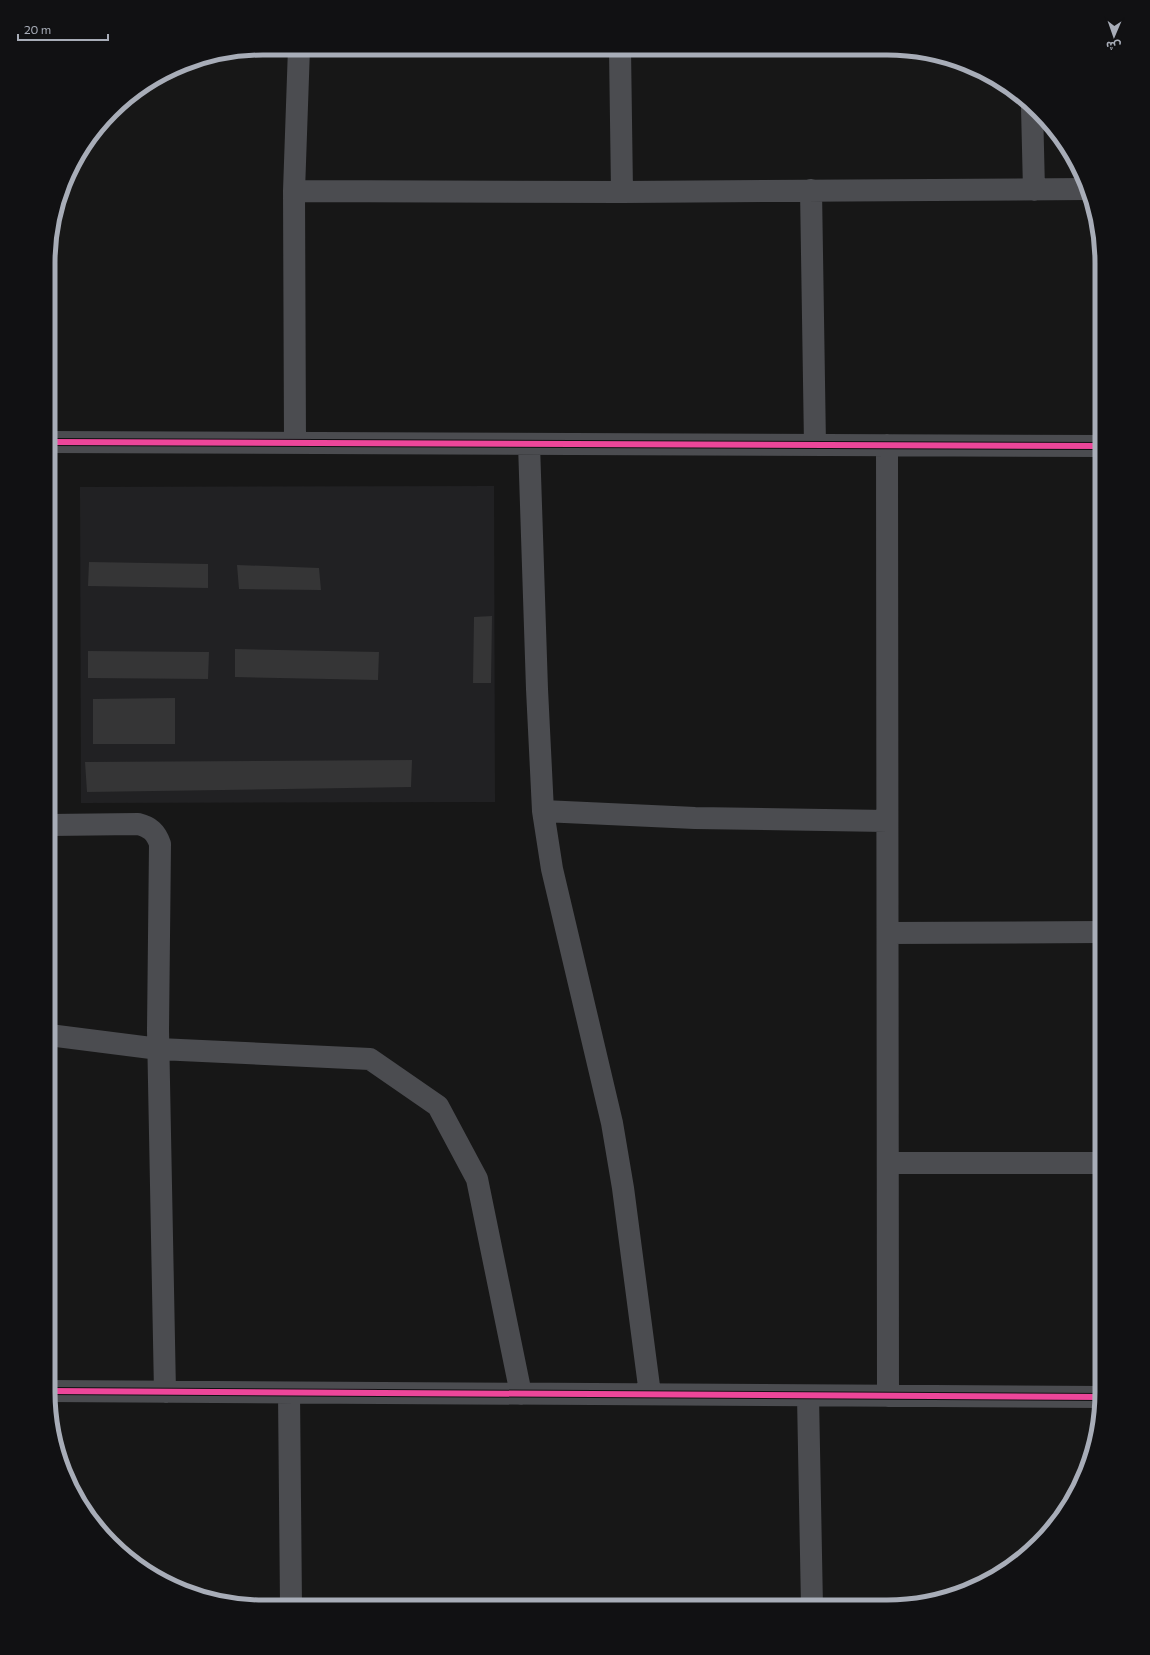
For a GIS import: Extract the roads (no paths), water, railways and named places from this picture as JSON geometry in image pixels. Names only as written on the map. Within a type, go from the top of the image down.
[{"type":"street","points":[[295,442],[294,191],[299,55]]},
{"type":"street","points":[[620,55],[622,192]]},
{"type":"street","points":[[1032,114],[1034,190]]},
{"type":"street","points":[[294,191],[622,192],[1081,189]]},
{"type":"street","points":[[811,190],[815,445]]},
{"type":"street","points":[[55,442],[1095,446]]},
{"type":"street","points":[[529,444],[537,689],[543,811],[552,869],[614,1137],[624,1188],[650,1394]]},
{"type":"street","points":[[888,445],[888,1396]]},
{"type":"street","points":[[543,811],[695,818],[887,821]]},
{"type":"street","points":[[55,825],[138,824],[153,830],[158,837],[160,844],[158,1049],[165,1392]]},
{"type":"street","points":[[888,933],[1095,932]]},
{"type":"street","points":[[55,1035],[158,1049],[370,1059],[438,1106],[477,1179],[521,1394]]},
{"type":"street","points":[[888,1163],[1095,1163]]},
{"type":"street","points":[[55,1391],[1095,1397]]},
{"type":"street","points":[[289,1393],[291,1600]]},
{"type":"street","points":[[808,1396],[812,1600]]}]
